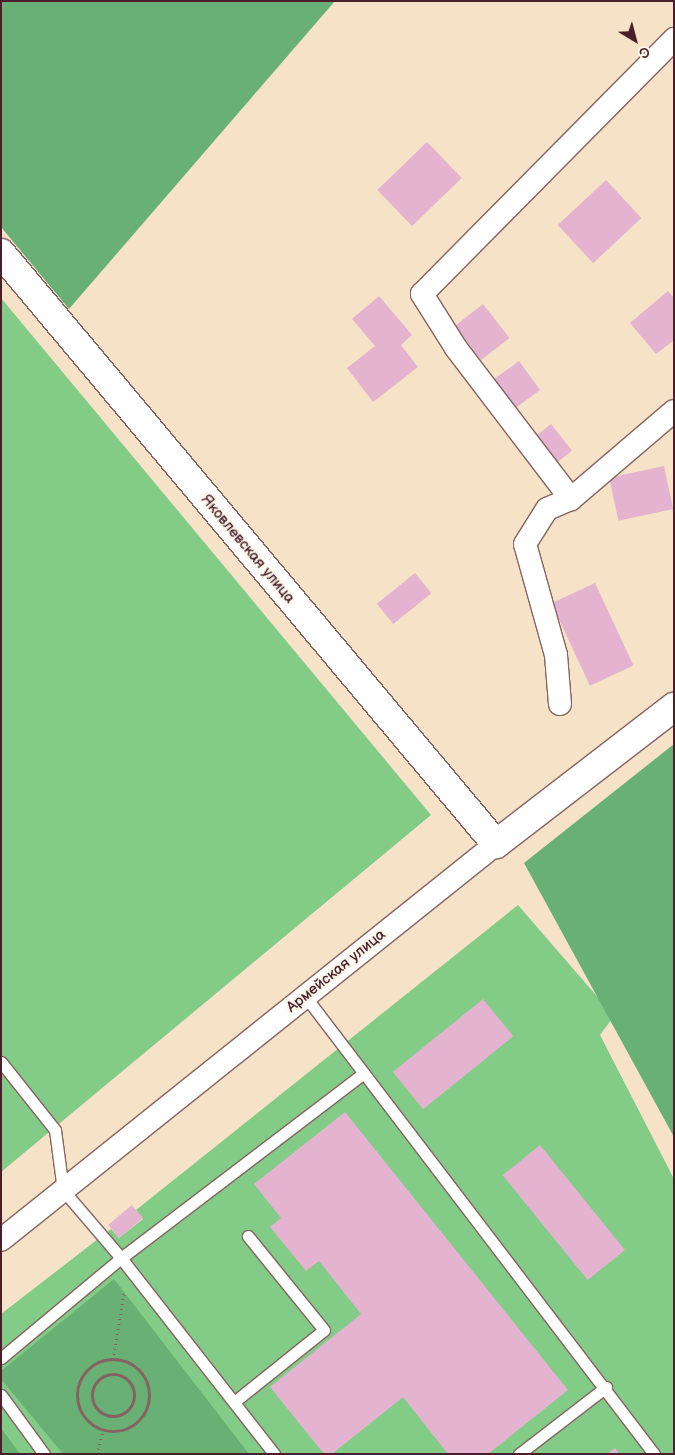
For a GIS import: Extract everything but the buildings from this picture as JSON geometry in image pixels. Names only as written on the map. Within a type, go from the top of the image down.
[{"type":"street","points":[[571,499],[456,348],[422,294],[674,39]]},
{"type":"street","name":"Яковлевская улица","points":[[1,253],[496,844]]},
{"type":"street","points":[[560,704],[556,655],[525,544],[547,509],[571,499],[674,411]]},
{"type":"street","name":"Армейская улица","points":[[1,1240],[496,844],[674,707]]},
{"type":"lane","points":[[305,996],[606,1387],[654,1454]]},
{"type":"lane","points":[[1,1062],[55,1130],[62,1190],[121,1258],[274,1454]]},
{"type":"lane","points":[[1,1358],[121,1258],[364,1073]]},
{"type":"lane","points":[[234,1402],[324,1330],[248,1236]]},
{"type":"lane","points":[[519,1454],[606,1387]]},
{"type":"lane","points":[[1,1394],[44,1454]]},
{"type":"path","points":[[113,1358],[129,1268]]},
{"type":"path","points":[[113,1358],[124,1360],[143,1373],[148,1383],[149,1400],[143,1416],[135,1424],[114,1432],[103,1430],[84,1417],[78,1407],[77,1390],[83,1374],[91,1366],[113,1358]]},
{"type":"path","points":[[120,1374],[130,1382],[135,1394],[126,1412],[114,1417],[96,1408],[92,1389],[100,1378],[120,1374]]},
{"type":"path","points":[[97,1454],[103,1430]]},
{"type":"green space","points":[[1,1],[335,1],[69,309],[1,227]]},
{"type":"green space","points":[[1,298],[431,815],[1,1172]]},
{"type":"green space","points":[[674,744],[674,1137],[524,863]]},
{"type":"green space","points":[[518,905],[614,1016],[600,1035],[674,1179],[674,1454],[1,1454],[1,1314],[111,1229],[119,1238],[143,1219],[136,1210]]},
{"type":"green space","points":[[114,1279],[249,1454],[63,1454],[1,1379],[1,1371]]},
{"type":"green space","points":[[1,1428],[20,1454],[1,1454]]}]
